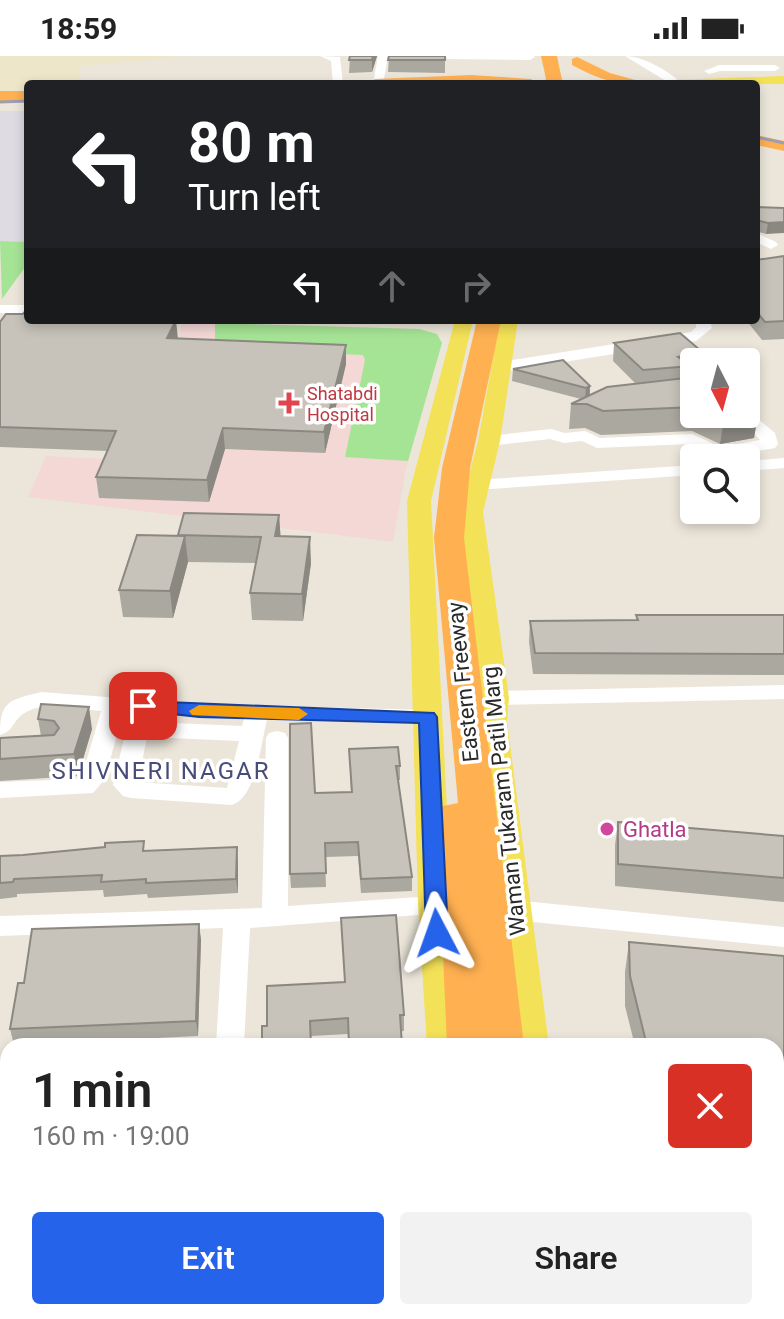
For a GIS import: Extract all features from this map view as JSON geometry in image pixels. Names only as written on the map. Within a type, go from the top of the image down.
[{"type":"highway","points":[[549,56],[554,80]]},
{"type":"highway","points":[[564,80],[571,58]]},
{"type":"highway","points":[[571,58],[585,80]]},
{"type":"highway","points":[[571,58],[604,76],[618,80]]},
{"type":"highway","points":[[532,59],[542,80]]},
{"type":"highway","points":[[0,96],[24,96]]},
{"type":"highway","points":[[0,104],[24,104]]},
{"type":"highway","points":[[760,131],[784,136]]},
{"type":"highway","points":[[760,141],[784,146]]},
{"type":"highway","name":"Eastern Freeway","points":[[468,1038],[456,804],[429,543],[436,474],[470,324]]},
{"type":"highway","name":"Eastern Freeway","points":[[488,324],[456,468],[449,538],[501,1038]]},
{"type":"main road","points":[[712,80],[781,72]]},
{"type":"main road","points":[[760,88],[784,87]]},
{"type":"main road","points":[[444,1038],[435,904],[419,501],[463,324]]},
{"type":"main road","name":"Waman Tukaram Patil Marg","points":[[507,324],[489,441],[471,512],[495,698],[493,721],[530,1038]]},
{"type":"street","points":[[325,56],[336,59],[338,80]]},
{"type":"street","points":[[378,80],[383,56]]},
{"type":"street","points":[[448,56],[489,62],[507,57],[532,59]]},
{"type":"street","points":[[630,56],[667,72],[674,80]]},
{"type":"street","points":[[758,56],[765,65],[781,72]]},
{"type":"street","points":[[720,57],[725,62],[744,64],[746,70]]},
{"type":"street","points":[[471,80],[476,58]]},
{"type":"street","points":[[709,71],[719,68],[781,72]]},
{"type":"street","points":[[760,239],[771,245]]},
{"type":"street","points":[[0,309],[24,309]]},
{"type":"street","points":[[500,367],[696,336],[704,328],[704,324]]},
{"type":"street","points":[[489,441],[556,428],[564,438],[585,436],[597,443],[692,439],[717,453],[769,444],[769,437],[760,428]]},
{"type":"street","points":[[760,465],[784,463]]},
{"type":"street","points":[[476,485],[680,471]]},
{"type":"street","points":[[495,698],[784,692]]},
{"type":"street","points":[[6,721],[112,712],[149,718],[254,724],[428,717]]},
{"type":"street","points":[[0,790],[85,787],[93,779],[112,712]]},
{"type":"street","points":[[149,718],[125,785],[131,790],[232,797],[238,790],[254,724]]},
{"type":"street","points":[[275,917],[277,738]]},
{"type":"street","points":[[0,926],[275,917],[435,904],[784,937]]},
{"type":"street","points":[[230,1038],[237,918]]},
{"type":"shaded area","points":[[0,56],[180,56],[79,66],[81,80],[24,80],[24,90],[0,91]]},
{"type":"shaded area","points":[[0,111],[24,111],[24,242],[0,241]]},
{"type":"shaded area","name":"Shatabdi Hospital","points":[[181,324],[419,329],[437,334],[442,343],[406,469],[393,542],[28,497],[46,456],[127,460],[178,349]]},
{"type":"green space","points":[[0,241],[24,242],[24,269],[2,299]]},
{"type":"green space","points":[[215,324],[249,324],[419,329],[437,334],[442,343],[408,461],[345,457],[365,360],[363,355],[228,349],[215,342]]},
{"type":"building","points":[[350,56],[373,56],[372,60],[349,60]]},
{"type":"building","points":[[389,56],[445,56],[445,60],[388,60]]},
{"type":"building","points":[[760,207],[784,208],[784,222],[760,221]]},
{"type":"building","points":[[784,256],[784,321],[765,322],[760,316],[760,259]]},
{"type":"building","points":[[6,314],[23,314],[24,324],[174,324],[167,338],[346,345],[324,432],[223,428],[207,480],[96,477],[116,431],[0,427],[0,322]]},
{"type":"building","points":[[680,333],[698,348],[680,348],[680,367],[643,370],[614,343]]},
{"type":"building","points":[[563,360],[590,386],[586,388],[513,369]]},
{"type":"building","points":[[680,379],[680,408],[603,411],[587,404],[571,404],[607,387]]},
{"type":"building","points":[[184,513],[279,515],[275,536],[310,537],[302,594],[250,593],[261,537],[178,535]]},
{"type":"building","points":[[137,535],[185,536],[170,591],[119,590]]},
{"type":"building","points":[[636,615],[784,615],[784,654],[535,653],[530,621],[638,620]]},
{"type":"building","points":[[41,704],[89,707],[74,754],[0,759],[0,738],[54,735],[59,728],[54,721],[38,719]]},
{"type":"building","points":[[311,723],[315,793],[352,792],[349,749],[398,747],[400,766],[396,766],[412,877],[361,879],[358,842],[325,843],[326,873],[290,874],[290,724]]},
{"type":"building","points":[[618,822],[784,836],[784,878],[618,864]]},
{"type":"building","points":[[144,841],[143,851],[237,847],[236,879],[101,882],[102,875],[14,879],[13,882],[0,883],[0,856]]},
{"type":"building","points":[[396,915],[404,1015],[400,1015],[401,1038],[349,1038],[348,1018],[310,1021],[311,1038],[262,1038],[262,1026],[267,1026],[267,986],[345,982],[341,918]]},
{"type":"building","points":[[199,924],[196,1021],[10,1029],[18,983],[24,983],[32,929]]},
{"type":"building","points":[[629,942],[784,956],[784,1038],[645,1038],[630,976]]},
{"type":"railway","points":[[0,102],[24,101]]},
{"type":"railway","points":[[760,138],[784,143]]},
{"type":"slow traffic","points":[[199,711],[299,714]]},
{"type":"place","name":"Shatabdi Hospital","points":[[289,403]]},
{"type":"place","name":"Ghatla","points":[[607,829]]},
{"type":"district","name":"SHIVNERI NAGAR","points":[[161,771]]},
{"type":"route","points":[[143,706],[199,711],[428,717],[437,933]]}]
